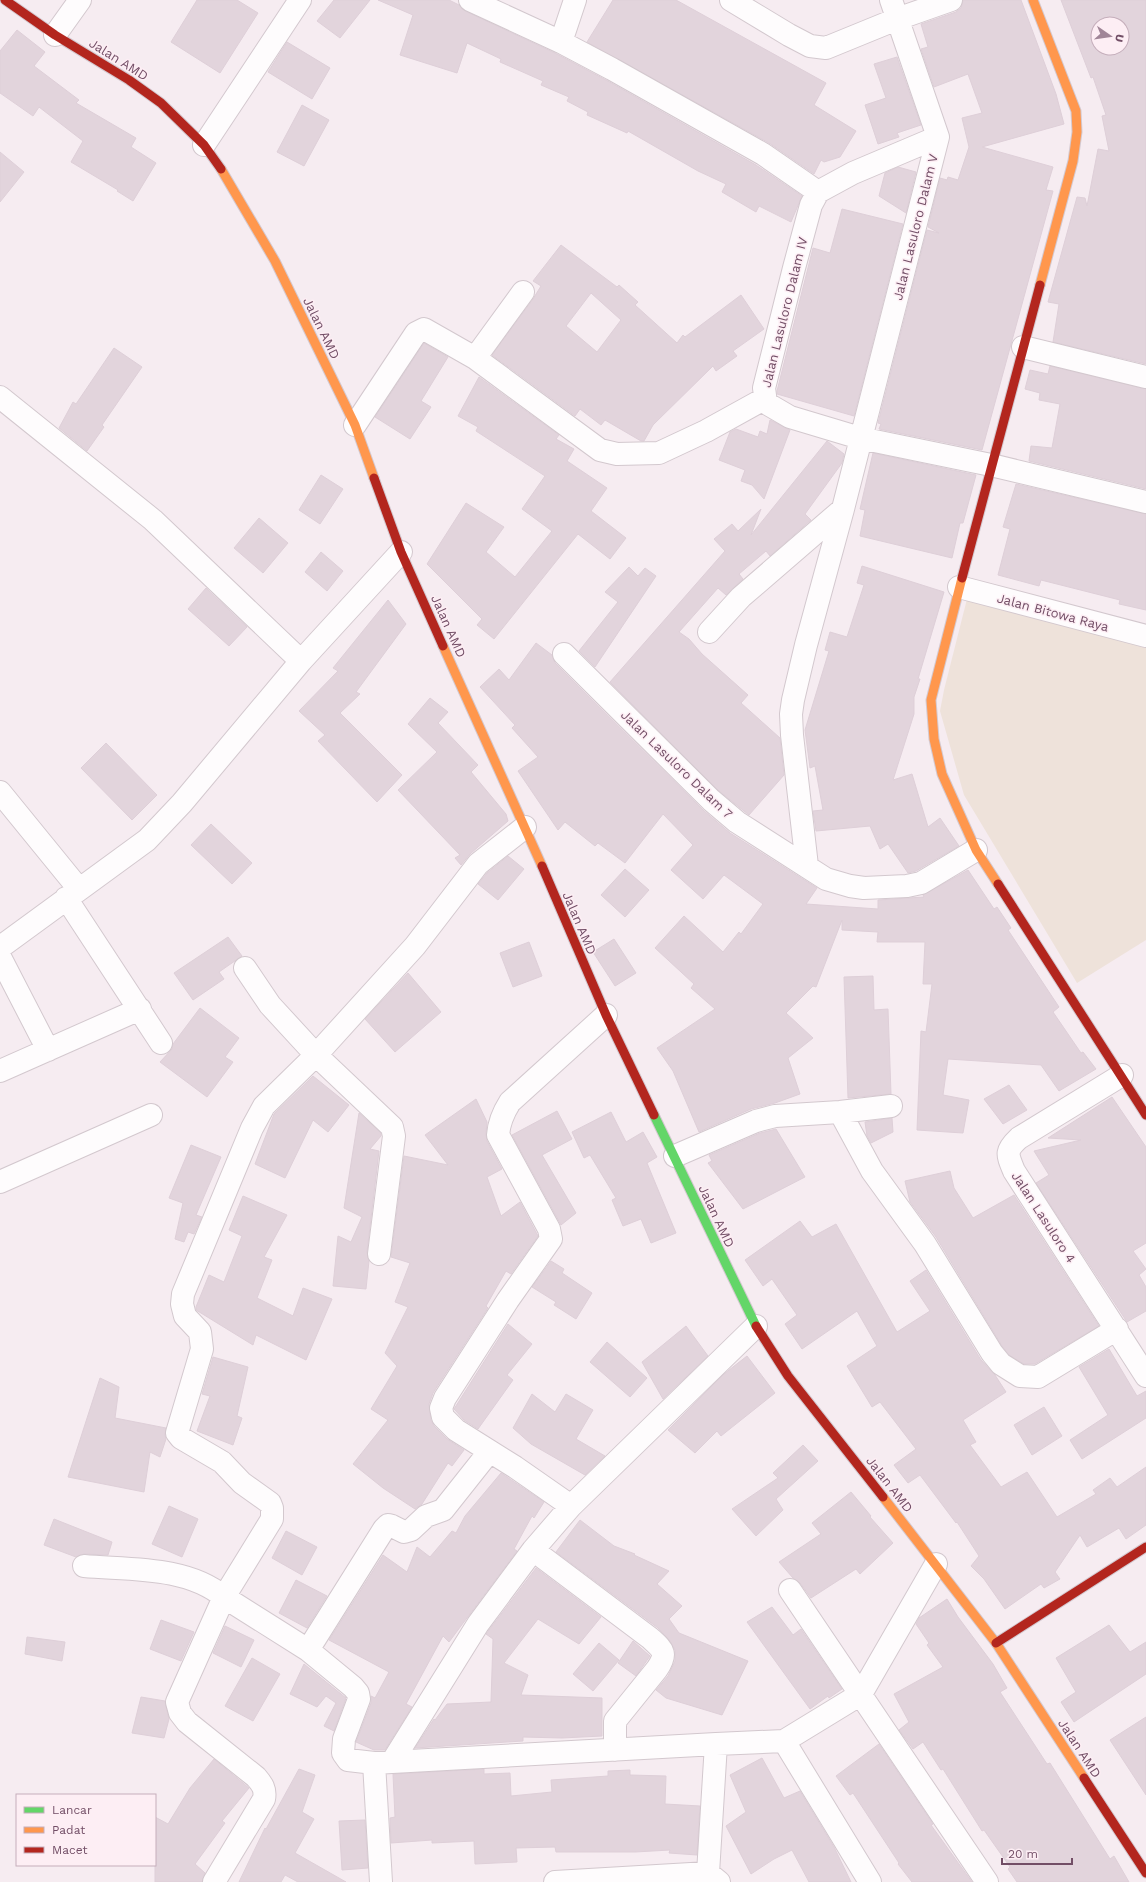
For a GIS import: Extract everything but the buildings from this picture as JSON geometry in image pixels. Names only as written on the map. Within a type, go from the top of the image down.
[{"type":"street","name":"Jalan AMD","points":[[4,0],[55,35],[161,103],[204,145],[228,178],[255,224],[355,425],[401,552],[606,1014],[675,1156],[730,1276],[756,1326],[788,1376],[936,1564],[996,1643],[1146,1873]]},
{"type":"street","points":[[55,35],[80,0]]},
{"type":"street","points":[[204,145],[300,0]]},
{"type":"street","points":[[470,0],[561,42],[763,154],[818,192],[853,173],[938,137]]},
{"type":"street","points":[[561,42],[576,0]]},
{"type":"street","points":[[731,0],[789,35],[810,46],[819,47],[832,47],[894,9],[951,0]]},
{"type":"street","points":[[1033,0],[1076,111],[1078,125],[1077,146],[991,465],[931,700],[934,739],[942,774],[976,850],[1122,1075],[1146,1115]]},
{"type":"street","name":"Jalan Lasuloro Dalam V","points":[[808,866],[792,735],[791,714],[806,645],[843,509],[938,137],[894,9]]},
{"type":"street","name":"Jalan Lasuloro Dalam IV","points":[[818,192],[811,205],[764,388],[764,399],[769,406],[790,417],[860,438],[991,465],[1146,502]]},
{"type":"street","points":[[475,358],[523,292]]},
{"type":"street","points":[[355,425],[416,333],[420,330],[427,330],[475,358],[600,450],[617,454],[659,453],[706,431],[764,399]]},
{"type":"street","points":[[1023,347],[1146,377]]},
{"type":"street","points":[[0,397],[153,520],[301,661]]},
{"type":"street","points":[[709,632],[742,597],[843,509]]},
{"type":"street","points":[[48,1050],[1,945],[147,840],[182,803],[301,661],[401,552]]},
{"type":"street","name":"Jalan Bitowa Raya","points":[[959,587],[1146,636]]},
{"type":"street","name":"Jalan Lasuloro Dalam 7","points":[[564,654],[711,800],[737,822],[808,866],[826,879],[850,886],[864,888],[907,886],[920,883],[976,850]]},
{"type":"street","points":[[0,792],[72,893],[160,1043]]},
{"type":"street","points":[[214,1882],[264,1799],[264,1786],[256,1777],[187,1722],[178,1707],[177,1702],[224,1597],[272,1519],[272,1508],[270,1503],[242,1483],[222,1462],[182,1438],[177,1433],[202,1349],[200,1332],[185,1316],[182,1304],[183,1294],[207,1232],[257,1116],[264,1106],[316,1055],[415,946],[478,864],[524,827]]},
{"type":"street","points":[[245,968],[270,1005],[316,1055],[389,1123],[394,1132],[379,1254]]},
{"type":"street","points":[[0,1071],[140,1009]]},
{"type":"street","points":[[570,1506],[515,1467],[456,1430],[443,1417],[441,1408],[445,1398],[508,1300],[551,1239],[551,1234],[498,1135],[499,1124],[503,1114],[510,1102],[606,1014]]},
{"type":"street","name":"Jalan Lasuloro 4","points":[[1122,1075],[1019,1138],[1011,1145],[1008,1151],[1008,1156],[1014,1171],[1146,1376]]},
{"type":"street","points":[[675,1156],[756,1120],[775,1116],[840,1112],[891,1106]]},
{"type":"street","points":[[840,1112],[872,1171],[924,1244],[992,1353],[1001,1364],[1020,1376],[1038,1377],[1117,1329]]},
{"type":"street","points":[[0,1182],[151,1115]]},
{"type":"street","points":[[381,1882],[383,1763],[478,1624],[533,1550],[570,1506],[756,1326]]},
{"type":"street","points":[[308,1650],[384,1529],[388,1526],[392,1526],[404,1532],[411,1530],[426,1516],[443,1510],[489,1452]]},
{"type":"street","points":[[996,1643],[1146,1547]]},
{"type":"street","points":[[533,1550],[650,1638],[661,1648],[664,1654],[663,1661],[615,1721],[615,1750]]},
{"type":"street","points":[[84,1566],[178,1574],[213,1588],[224,1597],[308,1650],[353,1687],[358,1693],[359,1699],[342,1746],[344,1757],[348,1760],[383,1763],[784,1741],[861,1694],[936,1564]]},
{"type":"street","points":[[790,1590],[987,1882]]},
{"type":"street","points":[[784,1741],[870,1882]]},
{"type":"street","points":[[555,1882],[714,1878],[716,1744]]},
{"type":"shaded area","points":[[967,599],[1146,644],[1146,940],[1077,983],[964,795],[940,711]]},
{"type":"traffic: fast","points":[[654,1115],[756,1326]]},
{"type":"traffic: slow","points":[[1033,0],[1076,111],[1077,132],[1073,161],[1040,285]]},
{"type":"traffic: slow","points":[[221,169],[275,261],[355,425],[374,478]]},
{"type":"traffic: slow","points":[[962,578],[931,700],[934,739],[942,774],[976,850],[998,884]]},
{"type":"traffic: slow","points":[[443,646],[542,866]]},
{"type":"traffic: slow","points":[[883,1497],[996,1643],[1084,1778]]},
{"type":"traffic: jam","points":[[5,0],[55,35],[129,80],[161,103],[204,145],[221,169]]},
{"type":"traffic: jam","points":[[962,578],[1040,285]]},
{"type":"traffic: jam","points":[[374,478],[401,552],[443,646]]},
{"type":"traffic: jam","points":[[542,866],[606,1015],[654,1115]]},
{"type":"traffic: jam","points":[[998,884],[1146,1115]]},
{"type":"traffic: jam","points":[[756,1326],[788,1376],[883,1497]]},
{"type":"traffic: jam","points":[[996,1643],[1146,1547]]},
{"type":"traffic: jam","points":[[1084,1778],[1146,1873]]}]
